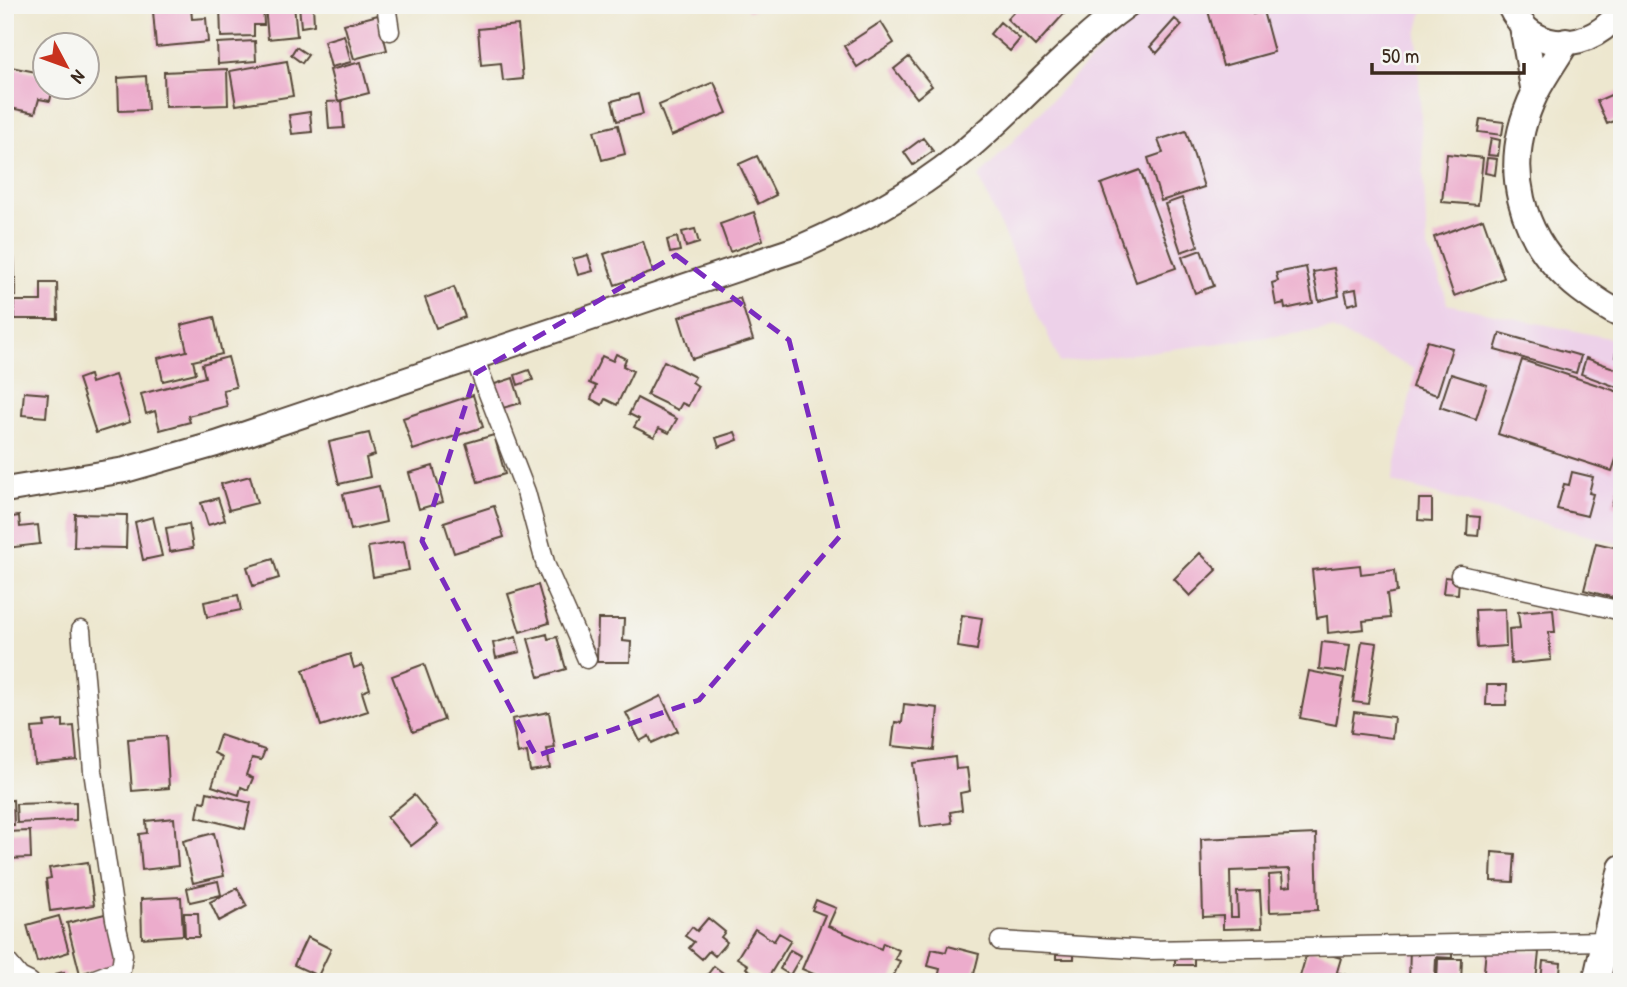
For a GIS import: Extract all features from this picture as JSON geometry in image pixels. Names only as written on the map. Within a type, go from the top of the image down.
[{"type":"main road","points":[[5,490],[124,470],[216,444],[799,248],[885,206],[961,155],[1122,7]]},
{"type":"main road","points":[[1516,15],[1536,35],[1550,41],[1566,42],[1591,37],[1618,18]]},
{"type":"main road","points":[[1516,15],[1535,93]]},
{"type":"main road","points":[[1566,42],[1535,93],[1524,123],[1518,149],[1519,192],[1526,219],[1538,244],[1548,257],[1568,279],[1610,310],[1622,315]]},
{"type":"main road","points":[[1596,982],[1622,868]]},
{"type":"street","points":[[386,5],[390,31]]},
{"type":"street","points":[[474,357],[526,492],[545,566],[587,660]]},
{"type":"street","points":[[1460,575],[1622,611]]},
{"type":"street","points":[[81,630],[93,771],[115,919],[123,954],[121,969],[87,982]]},
{"type":"street","points":[[1000,941],[1148,950],[1605,941]]},
{"type":"street","points":[[5,959],[20,977],[30,982]]},
{"type":"highlighted area","points":[[676,255],[789,340],[840,536],[699,700],[536,756],[422,541],[476,373]]},
{"type":"shaded area","points":[[1148,5],[1424,5],[1417,35],[1427,245],[1447,304],[1622,342],[1622,545],[1392,482],[1414,369],[1332,329],[1060,363],[979,177],[1075,75]]},
{"type":"building","points":[[220,5],[263,5],[264,25],[254,25],[254,36],[221,37]]},
{"type":"building","points":[[294,5],[297,36],[268,39],[265,6]]},
{"type":"building","points":[[299,5],[313,5],[314,25],[301,27]]},
{"type":"building","points":[[746,5],[765,5],[765,6],[748,11]]},
{"type":"building","points":[[1020,5],[1072,5],[1035,46],[1007,19]]},
{"type":"building","points":[[1250,5],[1253,14],[1263,11],[1274,52],[1223,66],[1207,7]]},
{"type":"building","points":[[191,8],[192,19],[206,18],[208,42],[156,47],[153,11]]},
{"type":"building","points":[[378,15],[387,50],[354,59],[344,24]]},
{"type":"building","points":[[1175,19],[1182,25],[1157,53],[1150,47]]},
{"type":"building","points":[[881,22],[894,43],[857,67],[844,46]]},
{"type":"building","points":[[1000,22],[1020,39],[1010,51],[990,34]]},
{"type":"building","points":[[518,25],[523,79],[503,81],[501,63],[481,65],[478,29]]},
{"type":"building","points":[[344,35],[351,62],[331,67],[324,41]]},
{"type":"building","points":[[255,41],[256,61],[218,64],[217,43]]},
{"type":"building","points":[[296,47],[308,55],[302,63],[291,55]]},
{"type":"building","points":[[909,57],[932,86],[917,98],[894,69]]},
{"type":"building","points":[[287,61],[293,96],[236,105],[230,71]]},
{"type":"building","points":[[361,62],[369,93],[338,101],[330,70]]},
{"type":"building","points":[[11,67],[32,71],[32,102],[38,102],[35,113],[5,107]]},
{"type":"building","points":[[227,69],[228,105],[165,107],[164,72]]},
{"type":"building","points":[[146,76],[148,110],[119,111],[118,78]]},
{"type":"building","points":[[714,82],[727,113],[671,136],[659,105]]},
{"type":"building","points":[[1622,90],[1622,118],[1607,124],[1597,101]]},
{"type":"building","points":[[638,94],[643,114],[617,121],[612,101]]},
{"type":"building","points":[[342,101],[344,128],[329,129],[327,102]]},
{"type":"building","points":[[310,112],[312,132],[292,134],[289,115]]},
{"type":"building","points":[[1480,119],[1504,122],[1502,135],[1478,132]]},
{"type":"building","points":[[618,125],[625,154],[602,160],[594,131]]},
{"type":"building","points":[[1186,131],[1204,187],[1161,201],[1148,158],[1163,153],[1158,140]]},
{"type":"building","points":[[923,138],[933,151],[913,165],[904,152]]},
{"type":"building","points":[[1491,138],[1500,140],[1498,156],[1488,155]]},
{"type":"building","points":[[1447,154],[1483,158],[1478,205],[1442,202]]},
{"type":"building","points":[[757,156],[776,195],[758,204],[739,164]]},
{"type":"building","points":[[1487,158],[1497,159],[1495,175],[1485,173]]},
{"type":"building","points":[[1140,170],[1176,268],[1136,282],[1101,184]]},
{"type":"building","points":[[1182,198],[1198,246],[1181,252],[1165,204]]},
{"type":"building","points":[[754,212],[763,240],[730,252],[720,224]]},
{"type":"building","points":[[1483,219],[1504,278],[1454,296],[1434,237]]},
{"type":"building","points":[[695,229],[699,243],[686,247],[682,232]]},
{"type":"building","points":[[677,237],[680,251],[670,253],[667,240]]},
{"type":"building","points":[[643,241],[653,272],[615,285],[604,254]]},
{"type":"building","points":[[1201,250],[1214,286],[1195,293],[1182,257]]},
{"type":"building","points":[[588,255],[593,271],[578,275],[573,259]]},
{"type":"building","points":[[5,256],[14,256],[16,296],[5,297]]},
{"type":"building","points":[[1306,267],[1313,303],[1285,309],[1284,303],[1276,305],[1272,283],[1278,281],[1276,273]]},
{"type":"building","points":[[1334,268],[1339,296],[1319,301],[1313,272]]},
{"type":"building","points":[[41,283],[57,283],[58,319],[14,319],[14,301],[41,301]]},
{"type":"building","points":[[454,287],[465,317],[436,328],[425,298]]},
{"type":"building","points":[[1356,289],[1358,302],[1348,305],[1345,291]]},
{"type":"building","points":[[740,298],[753,340],[692,359],[679,317]]},
{"type":"building","points":[[214,317],[222,354],[193,361],[196,373],[163,381],[158,358],[187,351],[181,325]]},
{"type":"building","points":[[1500,333],[1581,356],[1576,373],[1495,350]]},
{"type":"building","points":[[1427,341],[1452,348],[1437,395],[1412,387]]},
{"type":"building","points":[[1618,341],[1622,342],[1622,359],[1615,357]]},
{"type":"building","points":[[616,354],[626,359],[623,366],[633,371],[617,405],[605,399],[602,405],[591,399],[596,386],[589,383],[602,356],[613,361]]},
{"type":"building","points":[[228,357],[236,387],[223,390],[227,406],[188,416],[190,422],[160,430],[155,411],[146,414],[141,394],[205,377],[202,364]]},
{"type":"building","points":[[1586,358],[1622,371],[1622,389],[1581,374]]},
{"type":"building","points":[[1522,360],[1622,393],[1622,442],[1612,471],[1498,434]]},
{"type":"building","points":[[664,361],[695,377],[692,382],[698,386],[688,406],[682,403],[678,410],[647,395]]},
{"type":"building","points":[[529,370],[533,380],[518,385],[515,375]]},
{"type":"building","points":[[1451,374],[1487,385],[1476,419],[1440,407]]},
{"type":"building","points":[[89,375],[91,383],[115,375],[130,422],[96,433],[78,379]]},
{"type":"building","points":[[513,378],[521,403],[499,409],[492,385]]},
{"type":"building","points":[[24,392],[48,394],[46,417],[22,415]]},
{"type":"building","points":[[473,395],[483,427],[413,450],[403,418]]},
{"type":"building","points":[[637,398],[677,419],[669,433],[659,428],[654,437],[634,427],[639,419],[629,414]]},
{"type":"building","points":[[735,432],[738,440],[719,447],[716,438]]},
{"type":"building","points":[[369,433],[375,455],[366,458],[370,477],[339,484],[329,442]]},
{"type":"building","points":[[494,435],[505,474],[478,482],[466,443]]},
{"type":"building","points":[[433,466],[443,502],[419,509],[409,473]]},
{"type":"building","points":[[1572,472],[1593,477],[1589,493],[1593,494],[1587,516],[1557,509],[1564,484],[1569,485]]},
{"type":"building","points":[[250,476],[257,503],[229,510],[221,484]]},
{"type":"building","points":[[1622,477],[1622,508],[1612,505]]},
{"type":"building","points":[[379,486],[386,522],[351,530],[343,494]]},
{"type":"building","points":[[218,498],[225,520],[208,525],[201,503]]},
{"type":"building","points":[[1419,499],[1432,499],[1432,521],[1418,520]]},
{"type":"building","points":[[494,506],[504,537],[454,553],[444,522]]},
{"type":"building","points":[[75,514],[127,515],[126,548],[74,547]]},
{"type":"building","points":[[19,516],[20,527],[38,525],[40,544],[7,548],[5,518]]},
{"type":"building","points":[[1468,516],[1480,517],[1478,536],[1467,535]]},
{"type":"building","points":[[153,517],[162,556],[143,560],[135,522]]},
{"type":"building","points":[[189,524],[193,548],[170,552],[166,528]]},
{"type":"building","points":[[404,541],[409,570],[373,577],[368,547]]},
{"type":"building","points":[[1596,543],[1622,549],[1622,600],[1584,590]]},
{"type":"building","points":[[1200,553],[1217,570],[1190,596],[1174,579]]},
{"type":"building","points":[[273,559],[279,578],[253,586],[247,567]]},
{"type":"building","points":[[1360,565],[1361,574],[1395,570],[1397,592],[1387,594],[1390,618],[1363,621],[1364,629],[1328,633],[1327,616],[1317,618],[1312,570]]},
{"type":"building","points":[[1445,577],[1459,579],[1458,594],[1443,593]]},
{"type":"building","points":[[538,585],[549,623],[520,632],[508,594]]},
{"type":"building","points":[[238,595],[241,610],[207,617],[204,602]]},
{"type":"building","points":[[1505,609],[1506,646],[1477,648],[1475,610]]},
{"type":"building","points":[[1553,609],[1555,632],[1549,632],[1551,660],[1511,664],[1509,629],[1520,628],[1518,612]]},
{"type":"building","points":[[962,615],[982,618],[977,650],[958,647]]},
{"type":"building","points":[[598,619],[624,619],[623,641],[631,642],[630,662],[597,662]]},
{"type":"building","points":[[547,634],[548,639],[557,637],[566,669],[539,677],[528,639]]},
{"type":"building","points":[[516,637],[520,652],[496,658],[493,643]]},
{"type":"building","points":[[1362,641],[1377,643],[1368,704],[1353,702]]},
{"type":"building","points":[[1322,642],[1350,645],[1346,672],[1319,669]]},
{"type":"building","points":[[350,654],[354,668],[362,665],[370,689],[362,692],[368,711],[321,726],[303,670]]},
{"type":"building","points":[[424,664],[444,720],[413,732],[392,676]]},
{"type":"building","points":[[1309,671],[1344,678],[1336,725],[1300,718]]},
{"type":"building","points":[[1487,685],[1507,685],[1506,705],[1486,705]]},
{"type":"building","points":[[661,696],[678,731],[652,743],[649,736],[640,741],[626,713]]},
{"type":"building","points":[[904,704],[938,708],[934,750],[892,746],[895,722],[902,723]]},
{"type":"building","points":[[549,712],[555,748],[547,749],[550,768],[530,771],[527,752],[518,754],[512,719]]},
{"type":"building","points":[[1354,712],[1394,717],[1392,738],[1351,733]]},
{"type":"building","points":[[63,720],[63,727],[74,726],[77,760],[35,764],[32,728],[45,727],[44,722]]},
{"type":"building","points":[[220,735],[265,750],[261,760],[252,758],[246,775],[253,778],[248,790],[241,787],[239,795],[212,786],[222,757],[214,753]]},
{"type":"building","points":[[166,736],[169,788],[132,791],[128,739]]},
{"type":"building","points":[[955,757],[956,769],[967,768],[970,791],[960,793],[962,810],[950,812],[952,823],[921,827],[913,763]]},
{"type":"building","points":[[207,792],[251,803],[245,829],[197,817],[200,801],[205,802]]},
{"type":"building","points":[[414,795],[438,825],[411,846],[387,817]]},
{"type":"building","points":[[13,800],[14,825],[5,825],[5,801]]},
{"type":"building","points":[[76,802],[76,820],[17,823],[16,804]]},
{"type":"building","points":[[174,818],[178,866],[142,870],[139,834],[147,833],[146,821]]},
{"type":"building","points":[[30,831],[31,858],[5,859],[5,832]]},
{"type":"building","points":[[214,833],[224,876],[193,883],[183,841]]},
{"type":"building","points":[[1316,834],[1318,910],[1270,912],[1269,875],[1282,874],[1283,887],[1291,886],[1290,869],[1230,871],[1231,917],[1238,917],[1237,892],[1260,891],[1262,928],[1223,929],[1223,916],[1203,917],[1201,839]]},
{"type":"building","points":[[1492,852],[1515,854],[1513,882],[1491,881]]},
{"type":"building","points":[[88,862],[94,905],[50,911],[46,879],[51,878],[49,868]]},
{"type":"building","points":[[218,881],[221,895],[190,902],[187,888]]},
{"type":"building","points":[[237,888],[247,906],[219,921],[210,902]]},
{"type":"building","points":[[181,897],[183,935],[142,938],[141,899]]},
{"type":"building","points":[[816,900],[836,908],[828,926],[881,949],[883,943],[899,950],[895,959],[900,961],[891,982],[832,982],[802,969],[825,915],[812,910]]},
{"type":"building","points":[[184,913],[198,913],[199,937],[185,937]]},
{"type":"building","points":[[105,914],[117,965],[80,974],[67,923]]},
{"type":"building","points":[[59,916],[69,952],[37,962],[27,925]]},
{"type":"building","points":[[708,918],[725,932],[721,937],[727,942],[715,956],[709,951],[702,959],[689,948],[694,942],[685,936],[692,927],[697,931]]},
{"type":"building","points":[[755,929],[774,941],[779,933],[791,940],[766,981],[746,968],[748,965],[737,958]]},
{"type":"building","points":[[307,937],[331,949],[318,976],[294,965]]},
{"type":"building","points":[[948,946],[979,954],[972,982],[950,982],[938,978],[940,969],[928,966],[932,949],[946,952]]},
{"type":"building","points":[[1410,946],[1452,947],[1452,958],[1436,957],[1435,982],[1409,982]]},
{"type":"building","points":[[1056,947],[1074,948],[1074,959],[1056,959]]},
{"type":"building","points":[[1308,949],[1341,958],[1334,982],[1299,980]]},
{"type":"building","points":[[1486,949],[1539,952],[1536,982],[1483,982]]},
{"type":"building","points":[[790,950],[801,956],[790,975],[780,969]]},
{"type":"building","points":[[1175,952],[1194,953],[1194,965],[1175,965]]},
{"type":"building","points":[[1438,959],[1462,959],[1461,982],[1437,982]]},
{"type":"building","points":[[1543,961],[1561,963],[1559,982],[1541,982]]},
{"type":"building","points":[[714,966],[735,982],[702,982]]},
{"type":"building","points":[[64,972],[66,982],[57,982],[55,974]]},
{"type":"building","points":[[1339,973],[1368,981],[1336,982]]}]
